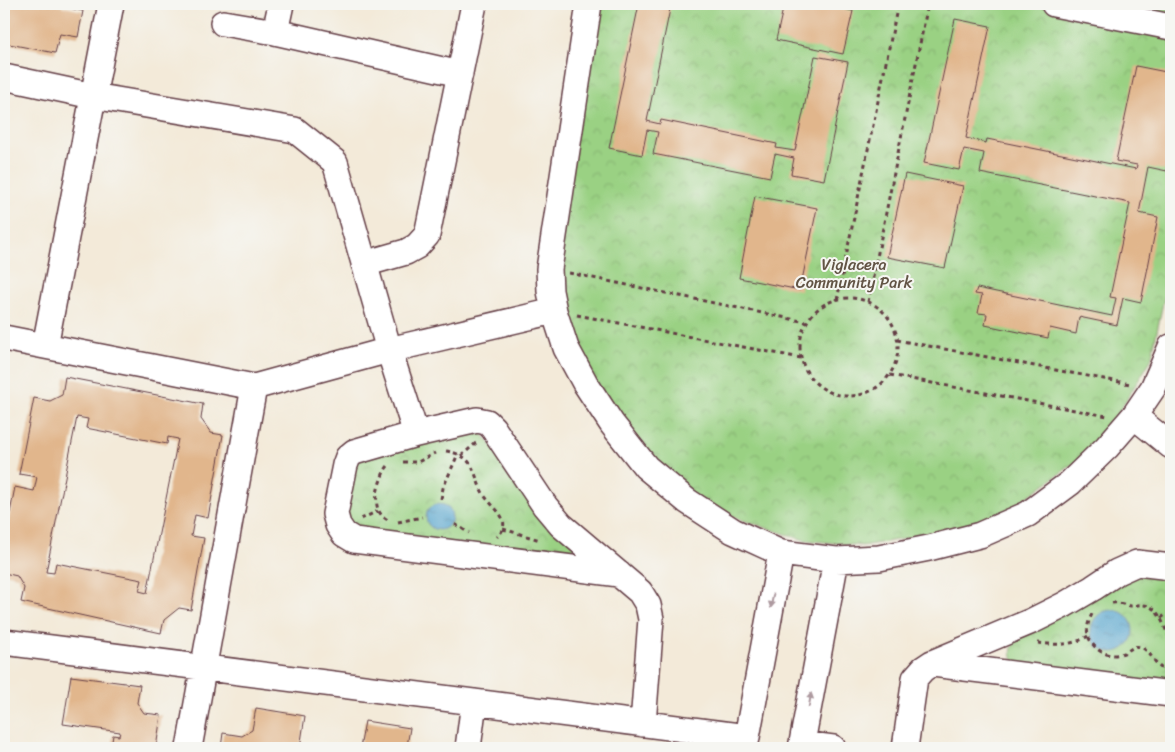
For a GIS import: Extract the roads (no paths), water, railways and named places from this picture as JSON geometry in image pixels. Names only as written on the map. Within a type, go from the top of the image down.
[{"type":"street","points":[[45,346],[111,4]]},
{"type":"street","points":[[275,32],[281,4]]},
{"type":"street","points":[[364,264],[406,252],[417,246],[427,235],[474,4]]},
{"type":"street","points":[[589,4],[549,269],[550,291],[554,311],[566,348],[585,383],[612,424],[646,467],[687,501],[732,532],[781,553],[836,560],[880,558],[980,535],[1028,514],[1070,483],[1108,447],[1153,388],[1171,347]]},
{"type":"street","points":[[1054,4],[1171,27]]},
{"type":"street","points":[[223,23],[275,32],[460,74]]},
{"type":"street","points":[[4,77],[93,96],[295,130],[335,162],[389,350],[416,434]]},
{"type":"street","points":[[4,338],[254,387],[389,350],[554,311]]},
{"type":"street","points":[[189,748],[254,387]]},
{"type":"street","points":[[1132,418],[1171,446]]},
{"type":"street","points":[[619,574],[354,540],[344,534],[338,525],[335,514],[348,457],[354,452],[416,434],[477,420],[486,422],[493,428],[545,506],[561,525],[619,574],[640,592],[648,605],[651,620],[642,724]]},
{"type":"street","points":[[4,642],[642,724],[746,743],[781,553]]},
{"type":"street","points":[[833,748],[802,746],[836,560]]},
{"type":"street","points":[[906,748],[915,678],[923,669],[1032,621],[1093,588],[1117,572],[1137,563],[1171,567]]},
{"type":"street","points":[[932,664],[1170,682]]},
{"type":"street","points":[[468,748],[474,702]]},
{"type":"water","points":[[439,504],[448,508],[452,517],[448,526],[439,530],[430,526],[426,517],[430,508]]},
{"type":"water","points":[[1112,610],[1127,616],[1133,631],[1127,646],[1112,652],[1097,646],[1091,631],[1097,616]]},
{"type":"park label","name":"Viglacera Community Park","points":[[854,273]]}]
